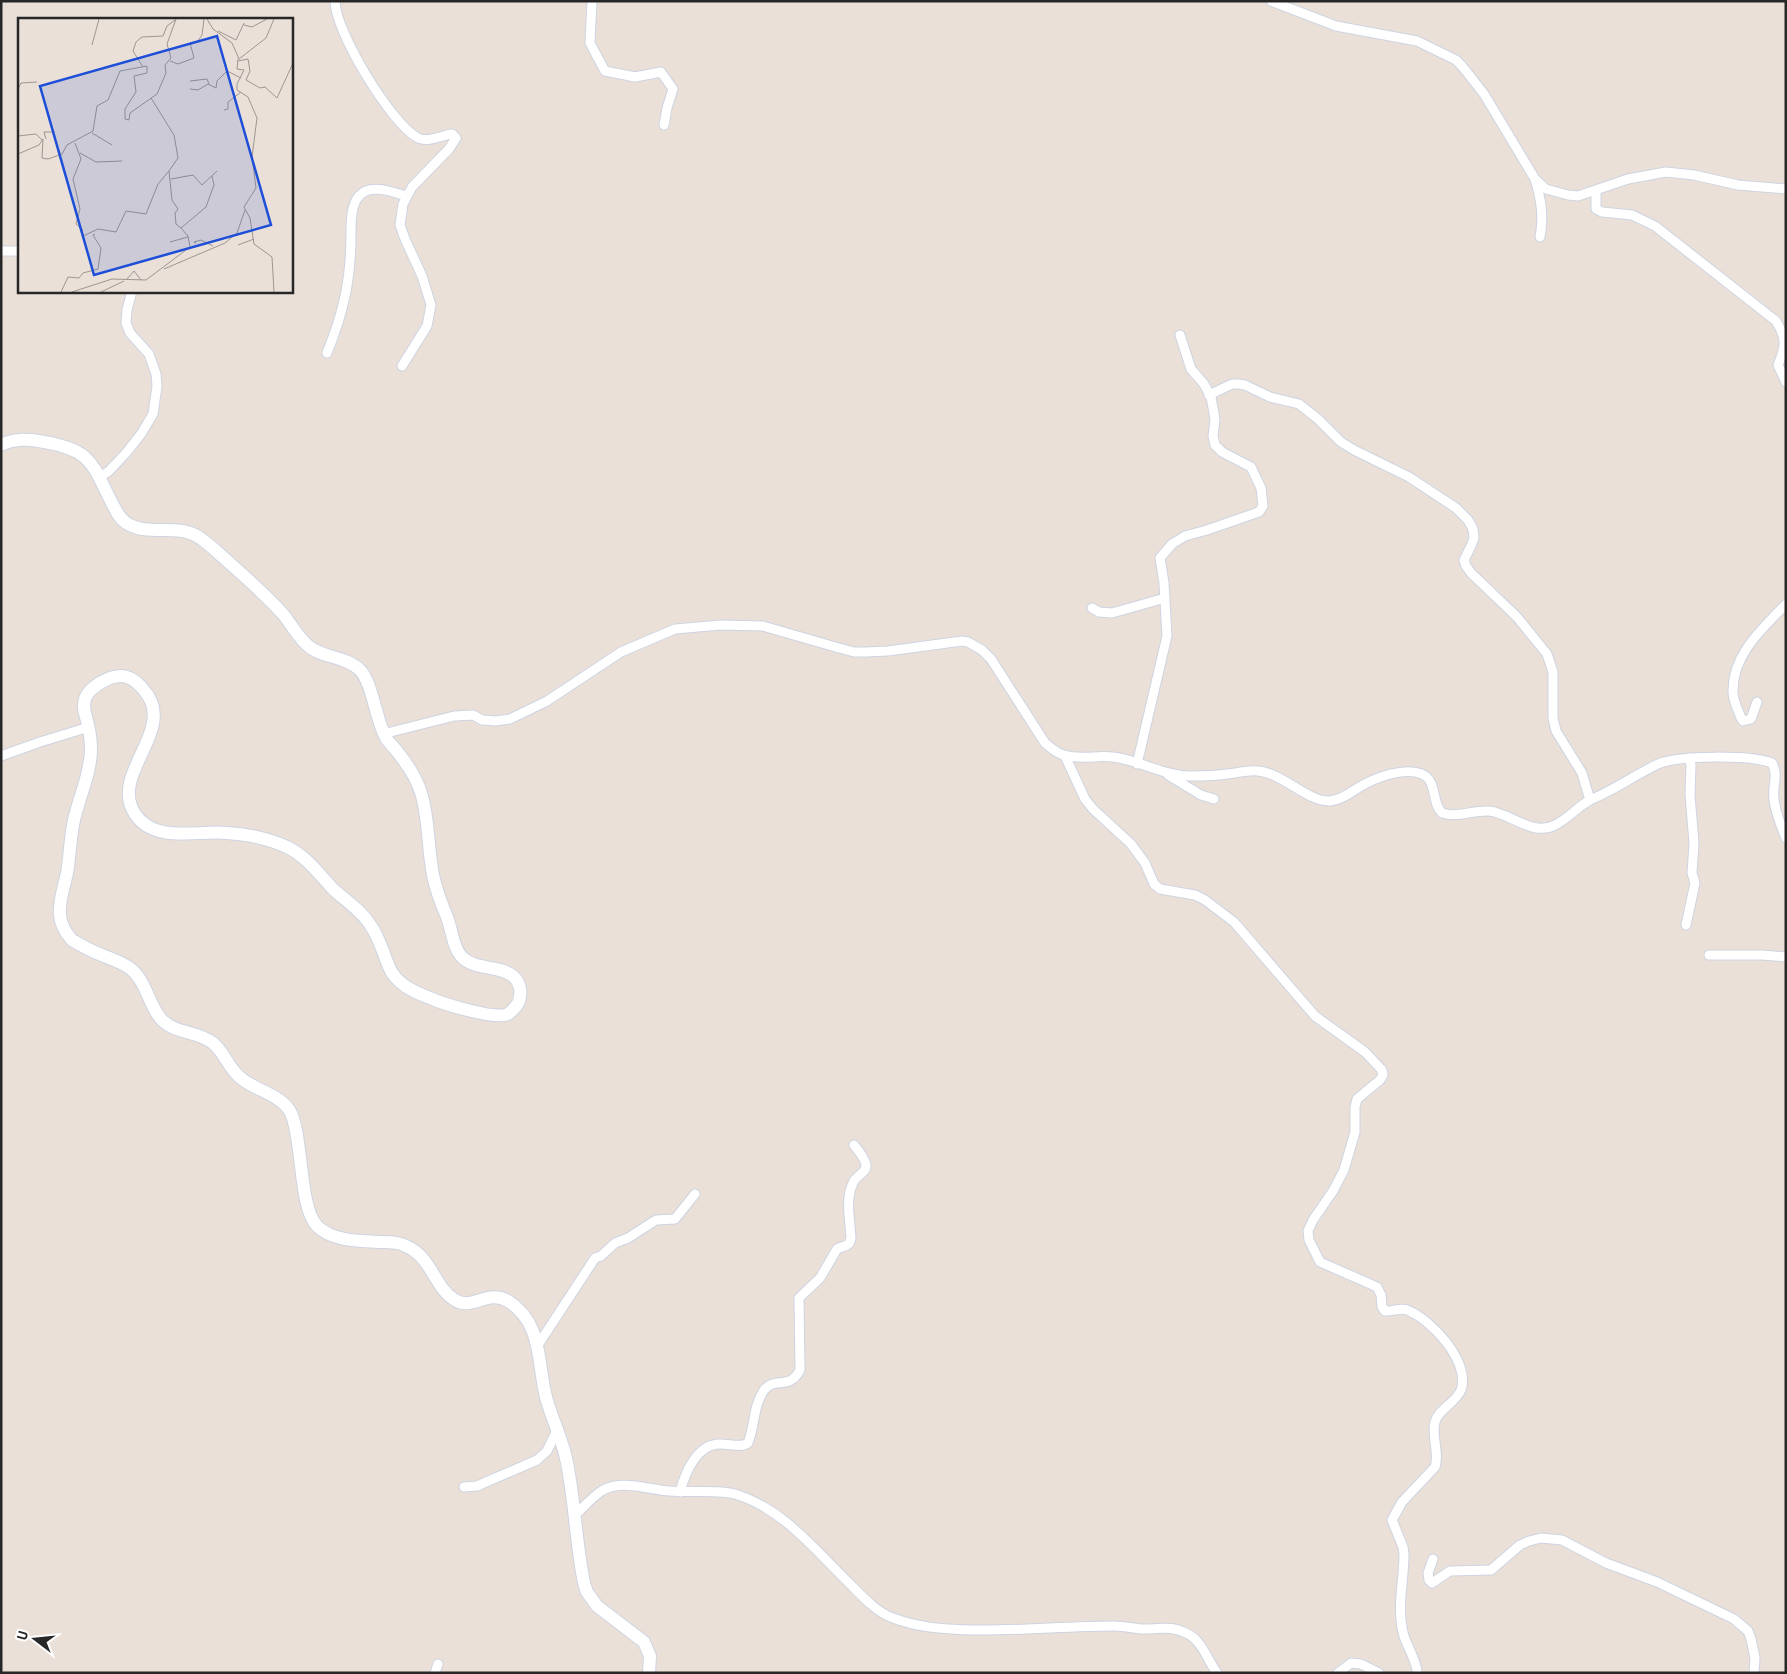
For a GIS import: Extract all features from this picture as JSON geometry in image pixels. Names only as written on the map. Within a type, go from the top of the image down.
[{"type":"street","points":[[334,1],[337,14],[360,65],[375,91],[394,116],[419,138],[431,139],[452,134],[456,138],[449,149],[422,176],[406,196],[402,209],[400,225],[429,297],[430,312],[427,326],[402,366]]},
{"type":"street","points":[[592,1],[590,43],[605,71],[635,77],[661,72],[673,89],[664,125]]},
{"type":"street","points":[[1272,1],[1344,27],[1417,41],[1456,60],[1484,94],[1535,179],[1541,200],[1540,237]]},
{"type":"street","points":[[1535,179],[1546,189],[1568,196],[1578,196],[1628,179],[1666,172],[1694,175],[1738,185],[1786,189]]},
{"type":"street","points":[[327,353],[344,304],[350,267],[351,222],[358,196],[364,192],[378,189],[406,196]]},
{"type":"street","points":[[1596,191],[1596,209],[1602,212],[1632,215],[1655,226],[1776,321],[1784,336],[1785,347],[1778,365],[1786,382]]},
{"type":"street","points":[[1,251],[18,251]]},
{"type":"street","points":[[100,477],[109,471],[126,453],[141,434],[153,414],[157,378],[149,354],[130,333],[126,323],[132,292]]},
{"type":"street","points":[[1137,764],[1166,644],[1167,620],[1159,560],[1172,544],[1185,536],[1259,512],[1263,506],[1260,488],[1251,468],[1222,452],[1215,444],[1213,436],[1215,411],[1204,384],[1190,369],[1180,335]]},
{"type":"street","points":[[1209,395],[1232,384],[1238,384],[1245,385],[1270,397],[1299,404],[1318,419],[1341,442],[1364,456],[1409,477],[1456,508],[1468,520],[1473,529],[1474,538],[1464,560],[1466,566],[1517,617],[1546,654],[1553,675],[1553,718],[1556,731],[1582,772],[1590,800]]},
{"type":"street","points":[[1,445],[13,440],[55,444],[76,451],[87,458],[100,477],[111,501],[125,524],[138,528],[181,530],[196,535],[231,564],[269,600],[314,651],[348,662],[358,668],[366,680],[384,734],[415,777],[422,794],[432,872],[437,893],[459,954],[470,962],[505,972],[514,977],[519,984],[519,1002],[512,1011],[506,1015],[497,1016],[439,1002],[412,991],[396,978],[390,970],[383,949],[364,917],[312,866],[290,848],[259,838],[225,832],[161,832],[144,825],[138,819],[131,806],[129,788],[131,777],[148,739],[154,720],[153,705],[148,696],[134,681],[124,676],[118,676],[89,691],[84,708],[89,727],[90,757],[74,821],[67,873],[60,899],[61,924],[72,940],[85,948],[121,962],[131,969],[145,987],[158,1015],[171,1027],[212,1042],[235,1074],[247,1084],[277,1099],[288,1109],[292,1116],[308,1212],[316,1225],[338,1238],[406,1245],[421,1255],[443,1289],[452,1299],[468,1304],[482,1298],[495,1296],[506,1300],[526,1318],[538,1344],[546,1398],[558,1428],[567,1462],[582,1573],[587,1592],[597,1606],[644,1642],[650,1656],[649,1673]]},
{"type":"street","points":[[1092,608],[1099,612],[1112,613],[1165,598]]},
{"type":"street","points":[[1757,702],[1751,719],[1743,721],[1734,697],[1736,672],[1745,650],[1755,636],[1786,604]]},
{"type":"street","points":[[384,734],[454,716],[473,715],[482,720],[496,721],[510,719],[547,701],[621,652],[668,630],[721,625],[760,625],[854,652],[888,651],[951,642],[968,642],[982,650],[991,659],[1045,743],[1055,752],[1065,756],[1086,758],[1114,757],[1178,776],[1208,776],[1258,771],[1276,776],[1318,798],[1332,801],[1379,778],[1415,772],[1427,777],[1431,782],[1437,806],[1442,813],[1453,815],[1482,810],[1494,811],[1528,826],[1540,828],[1555,826],[1590,800],[1615,789],[1658,764],[1689,758],[1757,759],[1772,763],[1776,774],[1773,798],[1780,825],[1786,838]]},
{"type":"street","points":[[1,756],[89,727]]},
{"type":"street","points":[[1065,756],[1085,799],[1093,809],[1131,844],[1145,863],[1154,884],[1164,890],[1195,895],[1205,900],[1234,922],[1315,1016],[1365,1052],[1382,1070],[1383,1075],[1380,1080],[1357,1099],[1355,1107],[1355,1132],[1344,1170],[1310,1226],[1308,1235],[1320,1262],[1377,1287],[1381,1294],[1382,1307],[1385,1311],[1404,1309],[1419,1317],[1451,1348],[1462,1370],[1463,1381],[1461,1390],[1456,1399],[1436,1417],[1434,1440],[1437,1463],[1402,1502],[1392,1520],[1404,1554],[1400,1617],[1403,1634],[1417,1667],[1417,1673]]},
{"type":"street","points":[[1686,925],[1695,883],[1692,874],[1694,843],[1690,795],[1691,766],[1689,758]]},
{"type":"street","points":[[1164,772],[1193,791],[1214,799]]},
{"type":"street","points":[[1709,955],[1786,957]]},
{"type":"street","points":[[680,1492],[683,1479],[689,1467],[707,1447],[714,1444],[742,1445],[748,1443],[757,1406],[764,1391],[773,1384],[787,1383],[794,1380],[800,1370],[799,1298],[820,1278],[836,1251],[848,1246],[851,1240],[848,1205],[850,1193],[854,1180],[866,1167],[864,1160],[854,1145]]},
{"type":"street","points":[[538,1344],[595,1258],[601,1256],[615,1243],[628,1238],[656,1220],[675,1219],[695,1194]]},
{"type":"street","points":[[464,1487],[477,1486],[537,1460],[547,1451],[558,1428]]},
{"type":"street","points":[[575,1515],[598,1494],[615,1486],[737,1495],[765,1507],[787,1522],[856,1590],[892,1618],[919,1627],[933,1629],[1001,1631],[1116,1626],[1142,1629],[1166,1627],[1190,1635],[1197,1640],[1217,1673]]},
{"type":"street","points":[[1433,1559],[1428,1576],[1428,1580],[1432,1583],[1450,1571],[1491,1570],[1520,1546],[1530,1541],[1541,1538],[1562,1540],[1606,1563],[1657,1582],[1734,1619],[1748,1631],[1751,1639],[1755,1658],[1754,1673]]},
{"type":"street","points":[[1338,1673],[1351,1663],[1361,1664],[1378,1673]]}]
